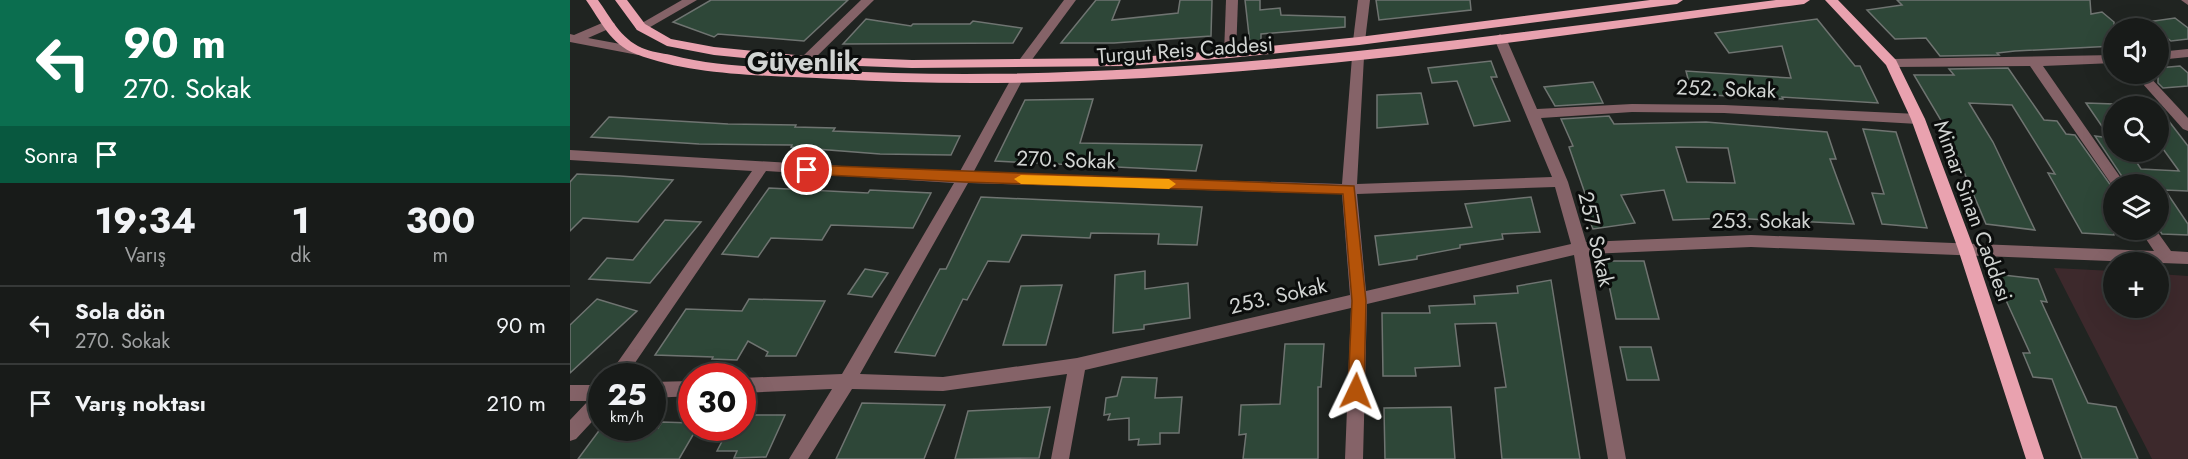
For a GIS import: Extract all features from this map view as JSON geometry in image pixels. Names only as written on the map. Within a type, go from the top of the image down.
[{"type":"main road","name":"Turgut Reis Caddesi","points":[[592,0],[609,24],[613,34],[638,51],[702,67],[876,77],[1017,79],[1187,71],[1358,57],[1804,0]]},
{"type":"main road","name":"Turgut Reis Caddesi","points":[[621,0],[641,27],[667,42],[714,51],[806,60],[912,64],[1126,62],[1230,54],[1359,41],[1677,0]]},
{"type":"main road","name":"Mimar Sinan Caddesi","points":[[1832,0],[1892,63],[1917,119],[1966,249],[2035,459]]},
{"type":"street","points":[[641,27],[691,0]]},
{"type":"street","points":[[806,60],[868,0]]},
{"type":"street","points":[[1024,62],[1070,0]]},
{"type":"street","points":[[1230,54],[1232,0]]},
{"type":"street","points":[[1359,41],[1364,0]]},
{"type":"street","points":[[573,38],[609,24]]},
{"type":"street","points":[[573,38],[638,51]]},
{"type":"street","name":"257. Sokak","points":[[1500,38],[1561,182],[1580,248],[1617,459]]},
{"type":"street","points":[[2169,55],[2188,53]]},
{"type":"street","points":[[1354,459],[1359,301],[1349,189],[1358,57]]},
{"type":"street","points":[[1892,63],[2034,63],[2103,60]]},
{"type":"street","points":[[2034,63],[2111,174]]},
{"type":"street","points":[[798,459],[849,381],[1017,79]]},
{"type":"street","points":[[2149,84],[2188,126]]},
{"type":"street","name":"252. Sokak","points":[[1533,114],[1632,108],[1724,109],[1917,119]]},
{"type":"street","name":"270. Sokak","points":[[573,158],[964,177],[1349,189],[1561,182]]},
{"type":"street","points":[[626,363],[762,167]]},
{"type":"street","name":"253. Sokak","points":[[756,385],[849,381],[943,384],[1077,365],[1580,248],[1751,241],[2103,254]]},
{"type":"street","name":"253. Sokak","points":[[2169,257],[2188,258]]},
{"type":"street","points":[[1060,459],[1077,365]]},
{"type":"street","points":[[570,393],[588,393]]},
{"type":"street","points":[[570,433],[588,413]]},
{"type":"shaded area","points":[[2054,268],[2103,270],[2103,318],[2169,318],[2169,275],[2188,276],[2188,459],[2152,459]]},
{"type":"building","points":[[711,0],[848,0],[804,41],[718,34],[714,37],[673,22]]},
{"type":"building","points":[[1096,0],[1120,0],[1112,20],[1178,13],[1180,0],[1212,0],[1211,36],[1114,43],[1061,43]]},
{"type":"building","points":[[1245,0],[1260,0],[1260,10],[1280,8],[1281,15],[1345,17],[1345,27],[1261,34],[1261,44],[1250,44]]},
{"type":"building","points":[[1376,0],[1470,0],[1471,10],[1379,20]]},
{"type":"building","points":[[1897,0],[2090,0],[2091,14],[2102,12],[2109,18],[2103,18],[2103,47],[1997,53],[1999,55],[1940,56],[1926,38],[1895,39],[1867,10],[1902,5]]},
{"type":"building","points":[[2175,18],[2188,28],[2188,39],[2169,39],[2169,19]]},
{"type":"building","points":[[866,19],[911,26],[913,24],[970,24],[973,21],[1022,28],[1013,43],[843,44]]},
{"type":"building","points":[[1817,19],[1855,66],[1860,66],[1878,103],[1692,94],[1686,71],[1791,78],[1782,46],[1729,53],[1715,33]]},
{"type":"building","points":[[1491,61],[1497,77],[1491,77],[1510,121],[1474,126],[1457,81],[1432,83],[1428,68]]},
{"type":"building","points":[[2180,66],[2188,73],[2188,86],[2163,88],[2159,84],[2169,84],[2169,67]]},
{"type":"building","points":[[2008,68],[2044,120],[2057,121],[2066,134],[2075,135],[2103,174],[2103,234],[2082,233],[2048,173],[2055,174],[2012,105],[1969,103],[1993,142],[2035,230],[1986,224],[1945,127],[1914,75],[1954,75],[1949,69]]},
{"type":"building","points":[[1593,82],[1603,103],[1555,106],[1544,87]]},
{"type":"building","points":[[1421,93],[1428,124],[1377,128],[1377,95]]},
{"type":"building","points":[[1093,99],[1080,143],[1202,145],[1196,171],[995,161],[1025,100]]},
{"type":"building","points":[[2086,103],[2103,104],[2103,128]]},
{"type":"building","points":[[1609,116],[1614,124],[1706,122],[1827,132],[1836,159],[1830,159],[1854,224],[1729,218],[1673,220],[1664,190],[1621,195],[1635,223],[1593,229],[1584,209],[1590,208],[1569,147],[1573,146],[1561,119]],"holes":[[[1676,147],[1728,148],[1735,183],[1687,182]]]},
{"type":"building","points":[[609,117],[728,124],[796,125],[795,127],[835,128],[833,131],[960,136],[951,155],[880,154],[791,147],[792,145],[699,144],[591,137]]},
{"type":"building","points":[[2169,121],[2188,146],[2188,191],[2169,190],[2169,174],[2120,174],[2112,162],[2136,162],[2141,169],[2179,171],[2169,157]]},
{"type":"building","points":[[1863,129],[1896,132],[1927,228],[1882,224],[1872,193],[1884,194]]},
{"type":"building","points":[[2095,136],[2103,137],[2103,148]]},
{"type":"building","points":[[577,174],[673,180],[638,222],[583,218],[570,231],[570,182]]},
{"type":"building","points":[[769,188],[868,193],[870,190],[931,193],[913,228],[831,225],[822,240],[771,238],[758,257],[722,254]]},
{"type":"building","points":[[2169,196],[2188,224],[2188,235],[2169,234]]},
{"type":"building","points":[[981,197],[1202,207],[1197,245],[1158,244],[1159,234],[1091,233],[1090,238],[1022,235],[1009,262],[988,261],[967,300],[963,299],[935,356],[895,352],[940,269],[946,269]]},
{"type":"building","points":[[1531,197],[1540,232],[1502,234],[1503,239],[1460,245],[1460,248],[1417,256],[1417,259],[1379,265],[1375,236],[1472,227],[1465,204]]},
{"type":"building","points":[[665,220],[701,222],[650,283],[589,279],[607,258],[633,260]]},
{"type":"building","points":[[1604,261],[1644,261],[1659,319],[1616,319]]},
{"type":"building","points":[[865,269],[888,273],[872,297],[848,294]]},
{"type":"building","points":[[1145,271],[1145,289],[1188,283],[1190,318],[1144,325],[1144,329],[1113,333],[1115,275]]},
{"type":"building","points":[[1994,274],[2038,279],[2047,302],[2041,301],[2088,403],[2116,407],[2138,459],[2082,459],[2052,379],[2033,377],[2023,353],[2030,353]]},
{"type":"building","points":[[1551,280],[1580,459],[1502,459],[1495,388],[1506,387],[1496,323],[1455,324],[1460,366],[1415,368],[1416,376],[1383,376],[1382,313],[1430,313],[1429,306],[1475,304],[1474,296],[1518,293],[1517,286]]},
{"type":"building","points":[[1062,285],[1046,345],[1003,345],[1021,286]]},
{"type":"building","points":[[597,299],[637,311],[570,373],[570,325]]},
{"type":"building","points":[[749,299],[825,301],[796,356],[766,356],[768,352],[748,341],[737,360],[655,355],[686,309],[742,311]]},
{"type":"building","points":[[1285,344],[1324,344],[1321,387],[1318,387],[1318,459],[1243,459],[1246,434],[1239,435],[1241,405],[1280,404]]},
{"type":"building","points":[[1620,347],[1651,347],[1659,380],[1627,380]]},
{"type":"building","points":[[1122,377],[1157,378],[1155,398],[1182,397],[1179,433],[1160,433],[1160,444],[1138,445],[1139,439],[1129,440],[1129,418],[1108,420],[1110,414],[1104,415],[1106,398],[1117,396]]},
{"type":"building","points":[[862,403],[945,405],[924,459],[836,459]]},
{"type":"building","points":[[1050,407],[1039,458],[955,459],[968,411]]},
{"type":"building","points":[[1451,407],[1455,459],[1385,459],[1384,408]]},
{"type":"building","points":[[756,415],[785,415],[766,457],[734,458],[737,451],[717,451],[722,441],[756,441]]},
{"type":"building","points":[[666,422],[678,423],[678,441],[689,441],[679,459],[578,459],[591,441],[666,441]]},
{"type":"slow traffic","points":[[1021,179],[1169,184]]},
{"type":"district","name":"Güvenlik","points":[[803,62]]},
{"type":"route","points":[[807,170],[1349,189],[1359,301],[1356,391]]}]
